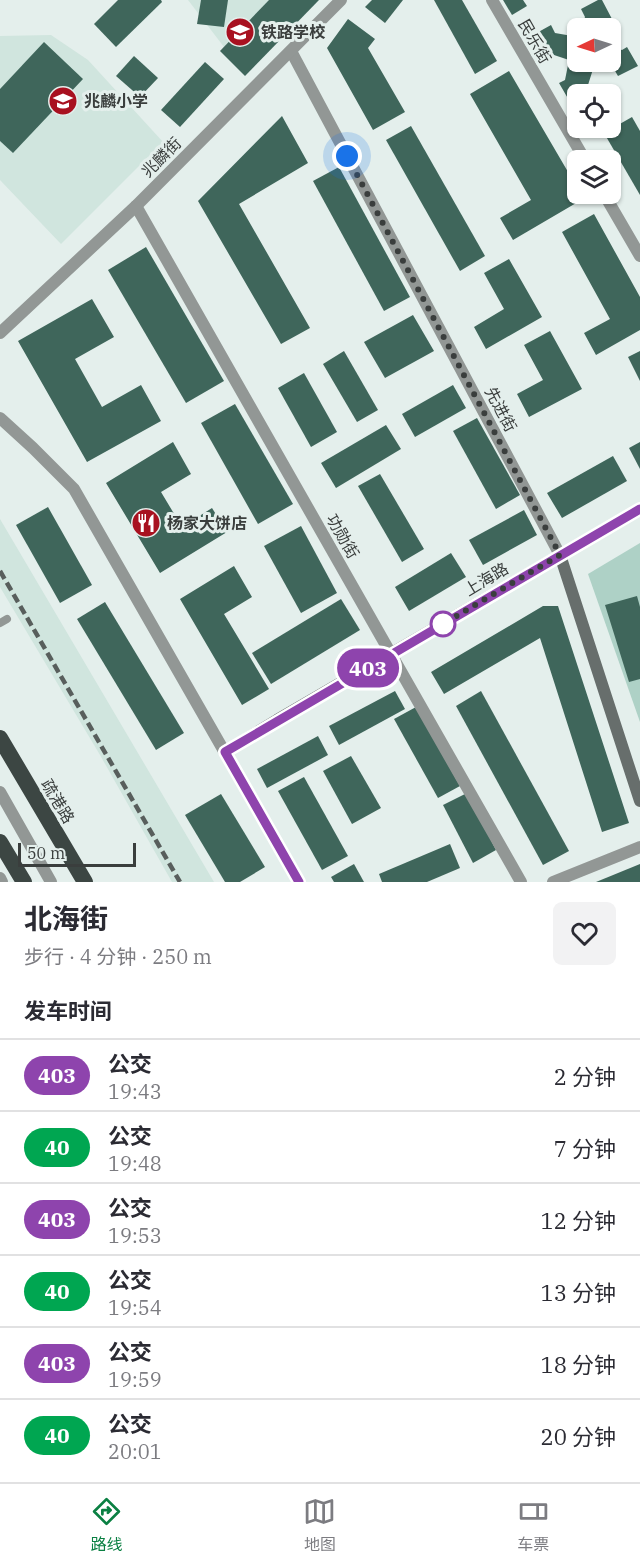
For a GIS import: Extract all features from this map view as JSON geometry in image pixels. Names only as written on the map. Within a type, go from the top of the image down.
[{"type":"highway","name":"疏港路","points":[[0,738],[85,882]]},
{"type":"highway","points":[[0,842],[24,882]]},
{"type":"main road","name":"上海路","points":[[225,752],[640,509]]},
{"type":"main road","name":"先进街","points":[[560,555],[640,801]]},
{"type":"street","name":"兆麟街","points":[[0,333],[136,206],[341,0]]},
{"type":"street","name":"民乐街","points":[[492,0],[579,150]]},
{"type":"street","name":"先进街","points":[[291,51],[560,555]]},
{"type":"street","points":[[610,204],[640,256]]},
{"type":"street","name":"功勋街","points":[[136,206],[521,882]]},
{"type":"street","points":[[0,418],[74,489],[299,882]]},
{"type":"street","points":[[0,792],[51,882]]},
{"type":"street","points":[[553,882],[640,847]]},
{"type":"shaded area","name":"铁路学校","points":[[188,0],[300,0],[237,64]]},
{"type":"shaded area","name":"兆麟小学","points":[[51,35],[88,60],[163,142],[61,244],[0,180],[0,36]]},
{"type":"shaded area","points":[[0,519],[214,882],[172,882],[0,587]]},
{"type":"shaded area","points":[[640,543],[640,722],[588,574]]},
{"type":"building","points":[[118,0],[161,0],[162,2],[116,47],[94,24]]},
{"type":"building","points":[[201,0],[228,0],[224,27],[197,24]]},
{"type":"building","points":[[269,0],[319,0],[245,76],[220,51]]},
{"type":"building","points":[[372,0],[403,0],[385,23],[365,7]]},
{"type":"building","points":[[434,0],[462,0],[497,61],[475,74]]},
{"type":"building","points":[[503,0],[523,0],[527,6],[512,15]]},
{"type":"building","points":[[602,0],[611,18],[585,18],[581,9]]},
{"type":"building","points":[[348,19],[375,39],[368,48],[405,112],[373,130],[327,48]]},
{"type":"building","points":[[551,25],[555,33],[567,35],[567,59],[551,54],[545,57],[533,35]]},
{"type":"building","points":[[44,42],[83,79],[13,153],[0,141],[0,89]]},
{"type":"building","points":[[627,47],[638,66],[618,76],[616,72],[621,72],[621,50]]},
{"type":"building","points":[[134,56],[158,78],[140,97],[116,76]]},
{"type":"building","points":[[205,62],[224,79],[180,127],[161,110]]},
{"type":"building","points":[[567,70],[567,72],[592,72],[588,84],[567,84],[567,97],[559,83],[565,80]]},
{"type":"building","points":[[509,71],[567,170],[567,204],[574,204],[513,240],[500,218],[531,200],[470,94]]},
{"type":"building","points":[[282,116],[308,163],[239,204],[310,328],[281,344],[198,201]]},
{"type":"building","points":[[632,117],[640,131],[640,195],[621,162],[621,150],[614,150],[607,138],[621,138],[621,123]]},
{"type":"building","points":[[411,126],[485,256],[460,271],[386,140]]},
{"type":"building","points":[[339,167],[410,297],[384,311],[313,181]]},
{"type":"building","points":[[594,214],[640,297],[640,330],[596,355],[584,333],[610,319],[562,232]]},
{"type":"building","points":[[146,247],[224,381],[186,403],[108,270]]},
{"type":"building","points":[[509,259],[542,317],[486,349],[474,327],[504,309],[484,273]]},
{"type":"building","points":[[92,299],[114,337],[75,359],[102,407],[141,385],[161,421],[87,462],[18,341]]},
{"type":"building","points":[[413,315],[434,351],[385,378],[364,342]]},
{"type":"building","points":[[550,331],[582,389],[529,417],[517,394],[543,380],[524,345]]},
{"type":"building","points":[[344,351],[378,410],[357,422],[323,364]]},
{"type":"building","points":[[640,351],[640,381],[628,357]]},
{"type":"building","points":[[304,373],[337,432],[311,447],[278,388]]},
{"type":"building","points":[[453,385],[466,408],[415,437],[402,414]]},
{"type":"building","points":[[235,404],[293,504],[258,524],[201,423]]},
{"type":"building","points":[[477,418],[520,495],[496,509],[453,431]]},
{"type":"building","points":[[386,425],[401,449],[336,488],[321,463]]},
{"type":"building","points":[[173,442],[191,474],[161,492],[182,527],[212,508],[227,532],[160,573],[106,483]]},
{"type":"building","points":[[640,442],[640,469],[629,448]]},
{"type":"building","points":[[613,456],[627,481],[562,518],[547,493]]},
{"type":"building","points":[[380,474],[424,549],[402,562],[358,486]]},
{"type":"building","points":[[48,507],[92,585],[60,603],[16,525]]},
{"type":"building","points":[[524,510],[537,535],[483,565],[469,540]]},
{"type":"building","points":[[301,526],[337,593],[301,613],[264,546]]},
{"type":"building","points":[[451,553],[466,577],[409,611],[395,587]]},
{"type":"building","points":[[234,566],[252,597],[224,614],[269,689],[242,705],[180,599]]},
{"type":"building","points":[[637,596],[640,607],[640,679],[629,682],[605,605]]},
{"type":"building","points":[[341,599],[360,630],[271,684],[252,653]]},
{"type":"building","points":[[105,602],[184,733],[156,750],[77,619]]},
{"type":"building","points":[[543,606],[558,606],[629,823],[602,832],[540,638],[444,694],[431,672]]},
{"type":"building","points":[[395,691],[405,709],[339,745],[329,726]]},
{"type":"building","points":[[481,691],[569,851],[543,865],[456,706]]},
{"type":"building","points":[[416,707],[460,786],[438,798],[394,719]]},
{"type":"building","points":[[318,736],[328,755],[267,788],[257,769]]},
{"type":"building","points":[[351,756],[381,808],[352,824],[323,771]]},
{"type":"building","points":[[304,777],[348,856],[322,870],[278,791]]},
{"type":"building","points":[[467,793],[496,850],[473,863],[443,805]]},
{"type":"building","points":[[221,794],[265,867],[240,882],[225,882],[185,815]]},
{"type":"building","points":[[450,844],[460,868],[427,882],[382,882],[379,874]]},
{"type":"building","points":[[354,864],[364,882],[334,882],[331,877]]},
{"type":"building","points":[[640,864],[640,882],[596,882]]},
{"type":"railway","points":[[0,571],[180,882]]},
{"type":"bus line","name":"403","points":[[299,882],[225,752],[640,509]]},
{"type":"place","name":"铁路学校","points":[[240,32]]},
{"type":"place","name":"兆麟小学","points":[[63,101]]},
{"type":"place","name":"杨家大饼店","points":[[146,523]]},
{"type":"route","points":[[347,156],[560,555],[443,624]]}]
